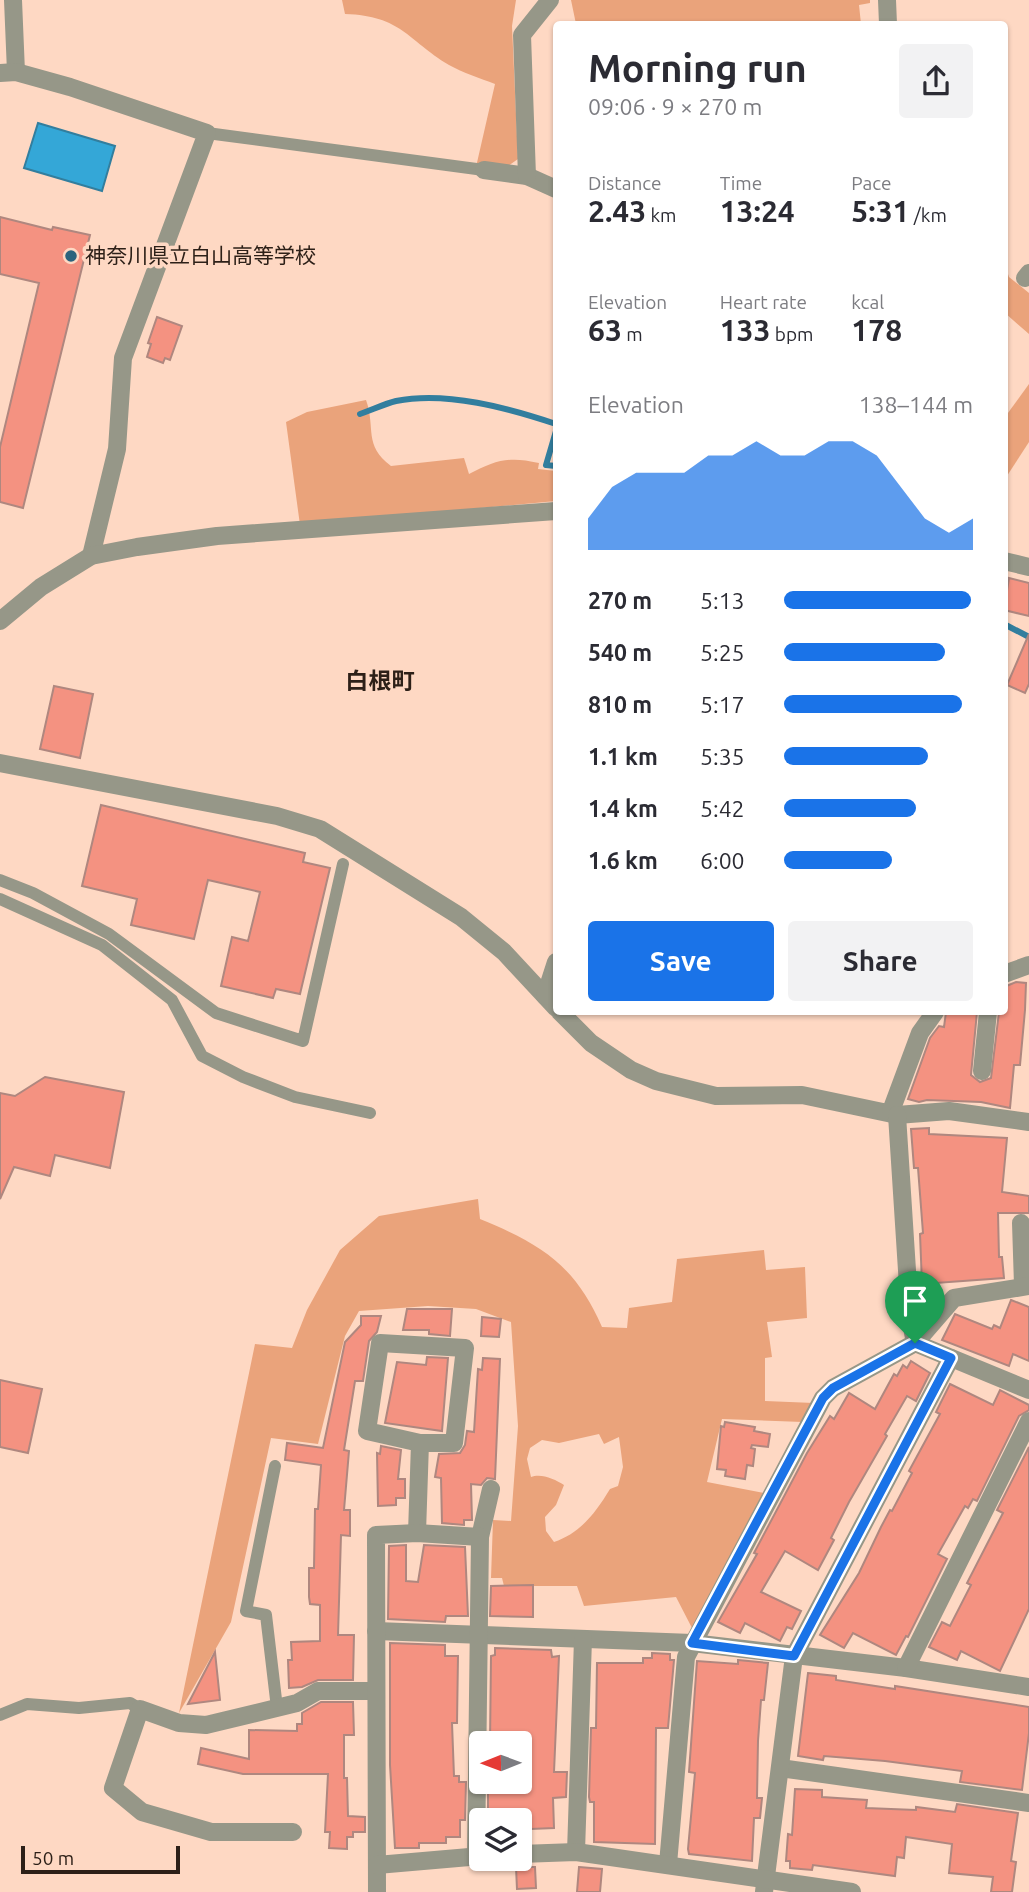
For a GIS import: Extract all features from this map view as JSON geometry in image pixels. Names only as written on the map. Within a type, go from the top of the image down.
[{"type":"street","points":[[13,0],[8,73],[71,87],[208,133],[123,358],[117,449],[91,556]]},
{"type":"street","points":[[527,176],[522,35],[550,0]]},
{"type":"street","points":[[887,0],[888,21]]},
{"type":"street","points":[[484,170],[527,176],[553,189]]},
{"type":"street","points":[[0,621],[41,587],[91,556],[217,536],[553,511]]},
{"type":"street","points":[[1008,562],[1029,567]]},
{"type":"street","points":[[0,763],[276,816],[320,829],[461,917],[504,952],[553,1004]]},
{"type":"street","points":[[1008,973],[1029,965]]},
{"type":"street","points":[[563,1015],[591,1044],[631,1070],[656,1081],[716,1096],[803,1096],[894,1113],[949,1111],[1029,1122]]},
{"type":"street","points":[[915,1343],[910,1317],[894,1113],[920,1032],[933,1015]]},
{"type":"street","points":[[982,1071],[988,1015]]},
{"type":"street","points":[[668,1864],[686,1657],[823,1398],[833,1388],[915,1343],[954,1298],[1026,1285],[1021,1223]]},
{"type":"street","points":[[380,1343],[465,1348],[454,1443],[420,1443],[367,1431],[380,1343]]},
{"type":"street","points":[[915,1343],[1029,1390]]},
{"type":"street","points":[[764,1885],[794,1656],[951,1358]]},
{"type":"street","points":[[906,1668],[1029,1421]]},
{"type":"street","points":[[417,1533],[420,1443]]},
{"type":"street","points":[[479,1808],[480,1537],[491,1489]]},
{"type":"street","points":[[377,1892],[376,1535],[417,1533],[480,1537]]},
{"type":"street","points":[[376,1631],[692,1643],[1027,1683]]},
{"type":"street","points":[[576,1852],[583,1639]]},
{"type":"street","points":[[293,1832],[211,1832],[142,1811],[132,1804],[113,1788],[140,1709],[179,1723],[206,1725],[297,1703],[318,1691],[376,1691]]},
{"type":"street","points":[[780,1768],[1029,1803]]},
{"type":"street","points":[[532,1854],[576,1852],[668,1864],[764,1885],[852,1892]]},
{"type":"street","points":[[377,1865],[469,1857]]},
{"type":"lane","points":[[208,133],[484,170]]},
{"type":"lane","points":[[0,880],[33,893],[108,934],[216,1013],[303,1041],[343,864]]},
{"type":"lane","points":[[0,899],[102,945],[172,1000],[202,1056],[243,1077],[295,1097],[370,1113]]},
{"type":"lane","points":[[275,1466],[246,1611],[266,1615],[277,1708]]},
{"type":"lane","points":[[0,1715],[27,1704],[79,1708],[130,1703],[140,1709]]},
{"type":"shaded area","points":[[342,0],[516,0],[512,26],[518,159],[508,166],[476,167],[495,84],[449,65],[392,24],[379,19],[345,14]]},
{"type":"shaded area","points":[[571,0],[870,0],[870,3],[859,5],[861,21],[575,21]]},
{"type":"shaded area","points":[[1008,274],[1029,293],[1029,334],[1008,316]]},
{"type":"shaded area","points":[[1029,384],[1029,442],[1008,474],[1008,413]]},
{"type":"shaded area","points":[[366,400],[373,443],[382,458],[391,466],[464,458],[469,474],[503,461],[539,463],[538,469],[553,471],[553,501],[300,525],[286,422],[307,412]]},
{"type":"shaded area","points":[[478,1199],[480,1219],[538,1248],[568,1272],[592,1306],[602,1327],[627,1328],[629,1308],[672,1302],[677,1259],[764,1250],[766,1270],[805,1267],[807,1318],[767,1322],[772,1357],[765,1358],[765,1401],[814,1403],[803,1422],[722,1419],[707,1482],[764,1493],[692,1628],[676,1597],[584,1606],[577,1586],[504,1586],[502,1578],[491,1578],[493,1520],[511,1521],[518,1426],[511,1322],[476,1309],[428,1306],[359,1311],[345,1336],[318,1444],[271,1438],[231,1622],[179,1713],[255,1344],[292,1348],[307,1310],[340,1250],[379,1216]],"holes":[[[599,1434],[604,1444],[619,1437],[623,1467],[618,1486],[610,1489],[593,1514],[580,1527],[554,1542],[546,1531],[545,1517],[556,1505],[564,1485],[548,1477],[531,1477],[527,1459],[530,1448],[542,1440],[559,1443]]]},
{"type":"water","points":[[38,123],[115,146],[102,191],[24,168]]},
{"type":"building","points":[[0,217],[52,230],[53,227],[90,235],[23,508],[0,502],[0,447],[39,283],[0,274]]},
{"type":"building","points":[[157,317],[182,326],[170,360],[165,358],[163,363],[147,357],[151,344],[148,343]]},
{"type":"building","points":[[1009,578],[1029,583],[1029,616],[1008,611]]},
{"type":"building","points":[[1029,634],[1029,684],[1025,693],[1008,685]]},
{"type":"building","points":[[54,686],[93,694],[80,758],[40,749]]},
{"type":"building","points":[[101,805],[305,853],[303,862],[330,868],[300,994],[276,989],[273,998],[221,986],[232,937],[248,941],[260,892],[208,880],[194,939],[131,925],[137,899],[82,886]]},
{"type":"building","points":[[1016,982],[1026,983],[1020,1065],[1014,1065],[1010,1108],[981,1102],[919,1102],[908,1099],[930,1038],[939,1026],[944,1027],[946,1015],[977,1015],[971,1075],[980,1082],[991,1078],[999,1015],[1008,1015],[1008,985]]},
{"type":"building","points":[[45,1077],[124,1092],[110,1168],[55,1155],[50,1176],[14,1167],[0,1199],[0,1093],[15,1096]]},
{"type":"building","points":[[929,1128],[929,1134],[1007,1138],[1002,1192],[1029,1196],[1029,1213],[998,1213],[999,1257],[1002,1257],[1004,1278],[922,1284],[920,1234],[923,1233],[918,1168],[914,1168],[911,1129]]},
{"type":"building","points":[[1011,1300],[1029,1307],[1029,1361],[1013,1354],[1009,1366],[942,1340],[955,1314],[992,1329],[994,1325],[1000,1328]]},
{"type":"building","points":[[407,1309],[452,1309],[450,1336],[429,1334],[429,1330],[403,1330]]},
{"type":"building","points":[[361,1316],[381,1316],[377,1332],[369,1341],[363,1381],[355,1381],[344,1450],[349,1451],[344,1510],[350,1510],[350,1536],[341,1535],[338,1635],[354,1635],[353,1680],[318,1680],[302,1687],[289,1688],[288,1660],[292,1660],[291,1642],[320,1641],[320,1605],[310,1604],[309,1568],[314,1568],[315,1509],[318,1509],[321,1465],[285,1460],[287,1443],[323,1448],[345,1342],[361,1325]]},
{"type":"building","points":[[482,1317],[501,1319],[499,1337],[481,1336]]},
{"type":"building","points":[[427,1357],[448,1358],[442,1431],[385,1423],[397,1362],[426,1365]]},
{"type":"building","points":[[483,1358],[500,1359],[495,1479],[487,1478],[481,1485],[471,1484],[472,1520],[464,1520],[464,1525],[442,1523],[441,1478],[435,1477],[439,1454],[460,1453],[465,1445],[467,1431],[474,1432],[478,1369],[482,1370]]},
{"type":"building","points":[[911,1361],[930,1373],[916,1401],[907,1396],[885,1434],[887,1436],[849,1502],[831,1538],[834,1540],[818,1570],[785,1551],[761,1592],[801,1611],[792,1629],[787,1627],[780,1641],[745,1623],[740,1633],[718,1622],[757,1554],[754,1553],[807,1453],[830,1416],[834,1419],[849,1393],[875,1409],[894,1374],[897,1376],[903,1365],[907,1368]]},
{"type":"building","points":[[0,1380],[42,1389],[28,1453],[0,1447]]},
{"type":"building","points":[[950,1384],[993,1405],[1000,1390],[1029,1405],[1029,1410],[1019,1416],[977,1501],[973,1499],[968,1508],[965,1506],[938,1554],[947,1559],[908,1637],[906,1636],[896,1655],[853,1633],[844,1648],[820,1635],[859,1573],[890,1510],[892,1511],[912,1473],[909,1471],[940,1414],[936,1412]]},
{"type":"building","points":[[725,1422],[755,1427],[754,1431],[770,1434],[768,1447],[752,1445],[751,1448],[755,1449],[753,1466],[747,1465],[745,1479],[725,1476],[726,1470],[717,1469],[721,1426],[724,1427]]},
{"type":"building","points":[[381,1446],[401,1450],[398,1479],[405,1479],[405,1498],[396,1498],[396,1505],[378,1506],[377,1453],[380,1454]]},
{"type":"building","points":[[1029,1447],[1029,1609],[1000,1671],[961,1651],[957,1660],[929,1647],[942,1622],[950,1626],[971,1585],[967,1583],[1003,1513],[997,1510]]},
{"type":"building","points":[[406,1545],[406,1581],[418,1582],[424,1545],[465,1547],[468,1616],[446,1616],[445,1622],[388,1619],[389,1546]]},
{"type":"building","points":[[533,1585],[533,1617],[490,1616],[491,1586]]},
{"type":"building","points":[[390,1643],[445,1645],[445,1656],[458,1656],[457,1723],[452,1723],[454,1776],[459,1776],[459,1782],[466,1782],[465,1820],[460,1820],[460,1837],[446,1837],[446,1843],[419,1843],[419,1848],[395,1848],[390,1765]]},
{"type":"building","points":[[495,1648],[551,1650],[552,1657],[559,1656],[554,1772],[567,1772],[566,1797],[553,1798],[554,1828],[532,1829],[532,1808],[488,1808],[488,1794],[532,1794],[532,1731],[490,1731],[491,1656],[495,1655]]},
{"type":"building","points":[[215,1652],[220,1700],[188,1704],[201,1679]]},
{"type":"building","points":[[652,1653],[670,1654],[670,1660],[674,1660],[668,1728],[656,1728],[655,1844],[594,1842],[594,1802],[590,1802],[589,1797],[591,1728],[596,1728],[597,1663],[643,1663],[643,1658],[652,1658]]},
{"type":"building","points":[[738,1660],[768,1663],[764,1700],[761,1700],[758,1741],[757,1798],[762,1798],[760,1818],[754,1818],[752,1861],[689,1854],[688,1849],[695,1773],[689,1772],[697,1661],[738,1664]]},
{"type":"building","points":[[808,1673],[836,1676],[836,1680],[895,1689],[895,1686],[1029,1707],[1029,1733],[1022,1790],[960,1782],[962,1771],[885,1761],[824,1756],[823,1760],[798,1756]]},
{"type":"building","points":[[321,1702],[353,1702],[354,1735],[344,1735],[344,1778],[347,1778],[348,1816],[365,1817],[365,1832],[353,1832],[353,1837],[347,1837],[347,1849],[329,1848],[330,1832],[325,1832],[328,1774],[243,1774],[198,1764],[201,1748],[249,1759],[249,1730],[297,1731],[297,1724],[302,1724],[302,1713]]},
{"type":"building","points":[[795,1789],[822,1790],[822,1797],[867,1800],[866,1808],[916,1810],[916,1807],[955,1812],[957,1804],[1018,1813],[1011,1861],[1016,1862],[1012,1892],[991,1892],[993,1877],[949,1873],[952,1844],[906,1837],[904,1858],[897,1857],[895,1876],[813,1865],[812,1870],[790,1868],[790,1861],[786,1861],[788,1834],[792,1835]]},
{"type":"building","points":[[532,1867],[535,1867],[536,1888],[517,1889],[516,1871],[532,1871]]},
{"type":"building","points":[[579,1867],[602,1869],[600,1892],[577,1892]]},
{"type":"waterway","points":[[360,414],[396,401],[436,398],[498,407],[553,423]]},
{"type":"waterway","points":[[553,441],[546,465],[553,466]]},
{"type":"waterway","points":[[1008,626],[1029,637]]},
{"type":"place","name":"神奈川県立白山高等学校","points":[[71,256]]},
{"type":"district","name":"白根町","points":[[380,681]]},
{"type":"route","points":[[915,1343],[951,1358],[794,1656],[692,1643],[823,1398],[833,1388],[915,1343]]}]
